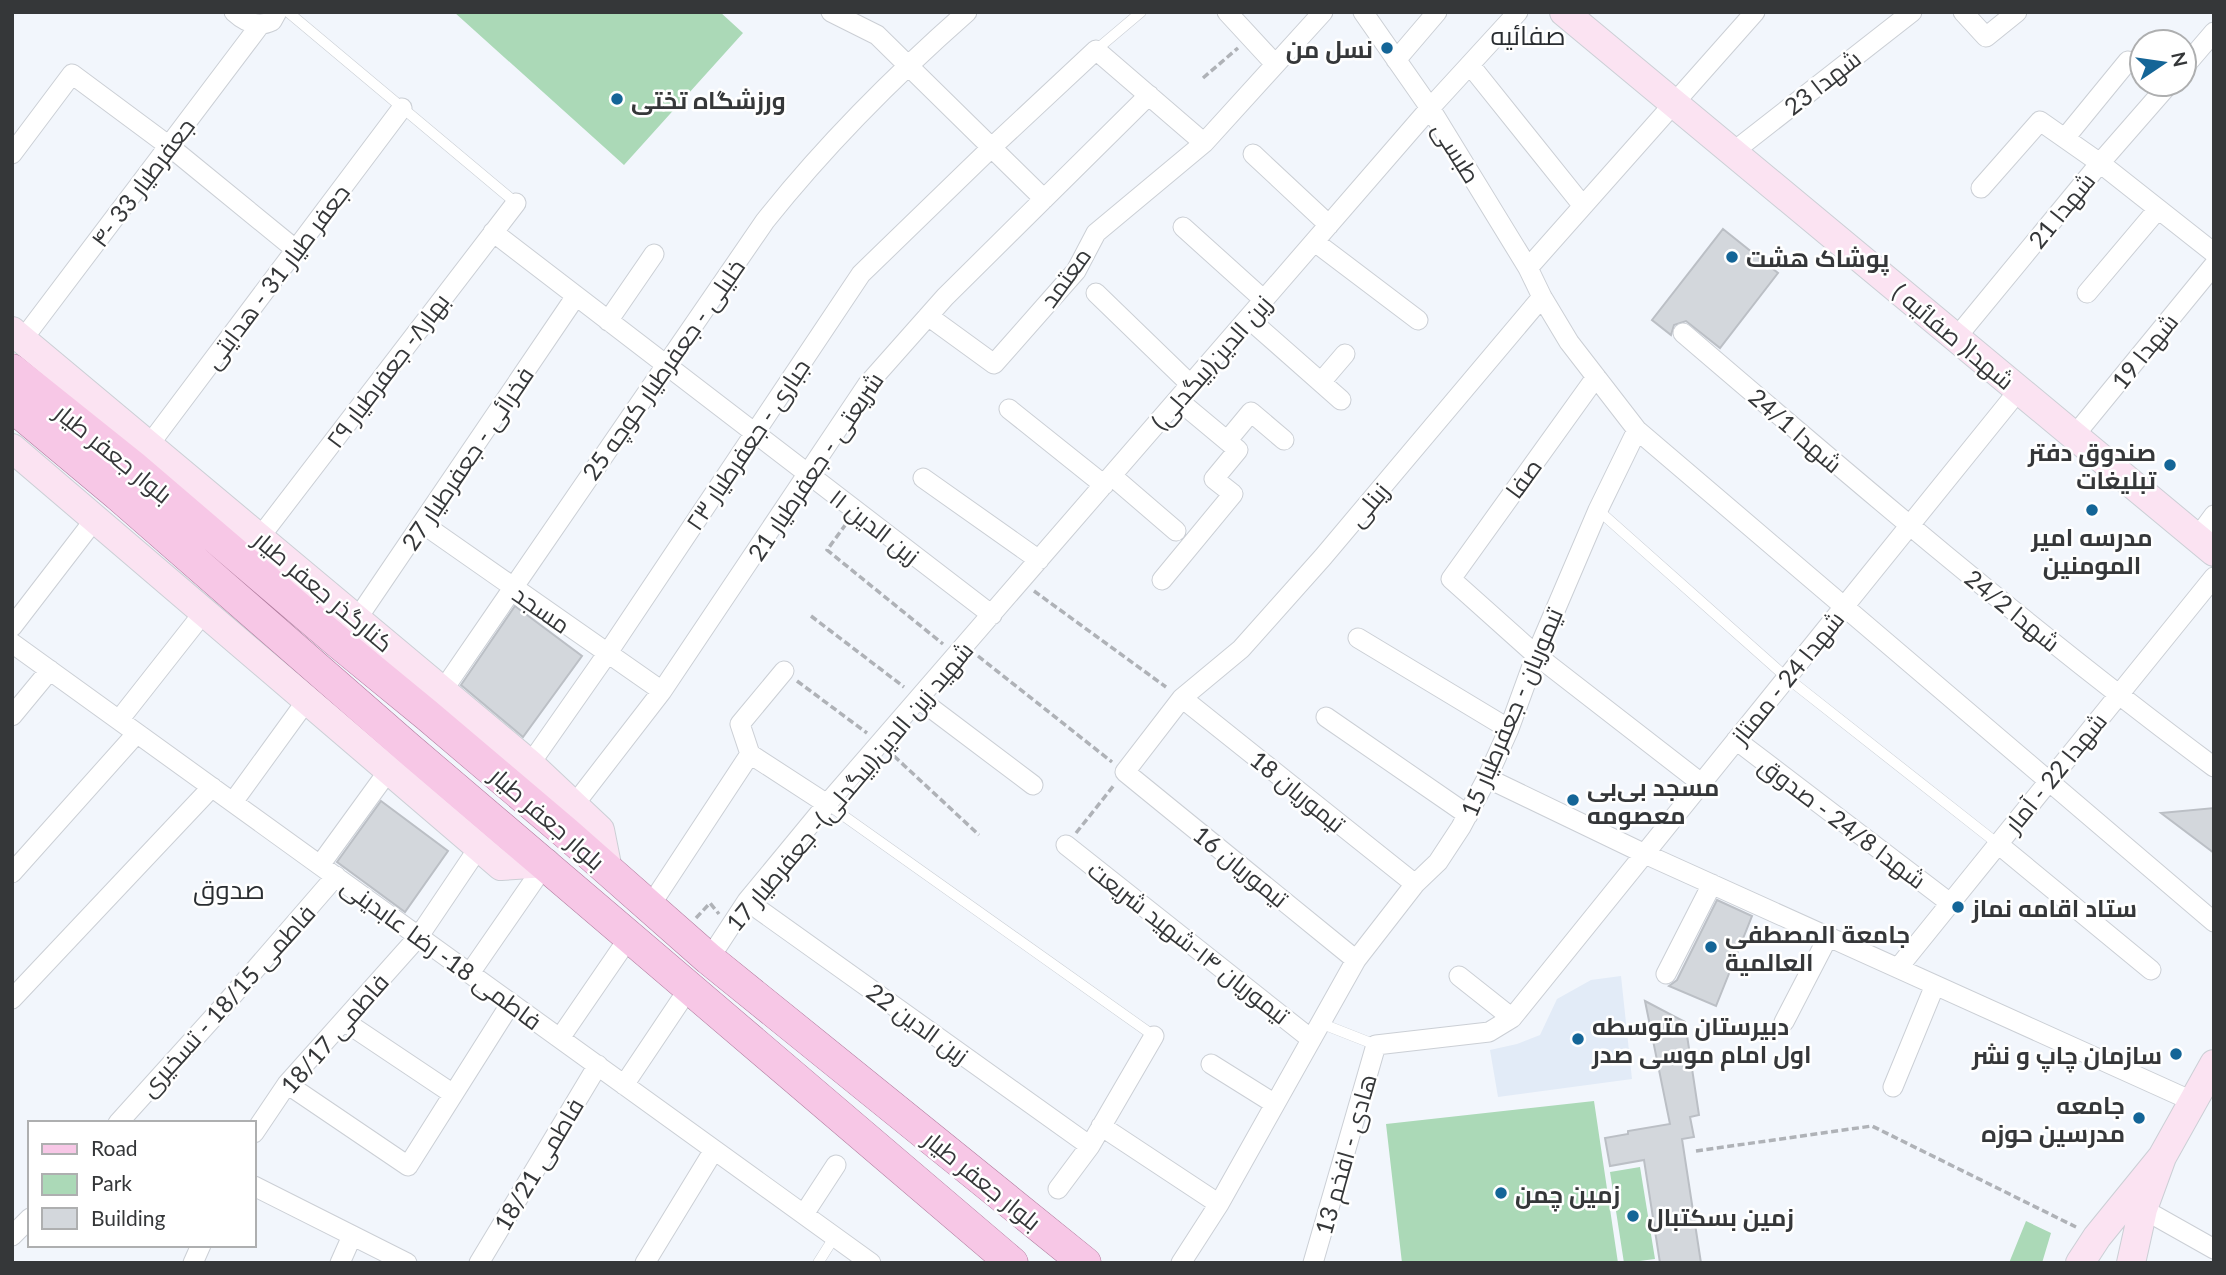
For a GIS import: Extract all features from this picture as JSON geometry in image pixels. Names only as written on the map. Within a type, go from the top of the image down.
[{"type":"main road","name":"شهدا( صفائیه )","points":[[1564,12],[2205,545]]},
{"type":"main road","name":"کنارگذر جعفر طیار","points":[[18,335],[530,764],[600,830],[608,870]]},
{"type":"main road","name":"بلوار جعفر طیار","points":[[12,370],[132,466],[709,959],[1085,1263]]},
{"type":"main road","name":"بلوار جعفر طیار","points":[[12,406],[1012,1263]]},
{"type":"main road","points":[[12,448],[501,866],[546,863]]},
{"type":"main road","points":[[689,988],[709,959]]},
{"type":"main road","points":[[2131,1263],[2143,1209],[2162,1157],[2214,1064]]},
{"type":"main road","points":[[2080,1263],[2097,1237],[2162,1157]]},
{"type":"street","points":[[234,12],[242,19],[260,25]]},
{"type":"street","name":"۴- جعفرطیار 33","points":[[18,335],[169,146],[260,25],[272,21],[277,12]]},
{"type":"street","points":[[831,12],[877,35],[1044,199]]},
{"type":"street","name":"خلیلی - جعفرطیار کوچه 25","points":[[443,691],[511,588],[765,221],[810,164],[906,65],[967,12]]},
{"type":"street","points":[[1227,12],[1275,64]]},
{"type":"street","name":"معتمد","points":[[928,316],[993,364],[1076,271],[1096,233],[1204,143],[1323,12]]},
{"type":"street","name":"طبسی","points":[[1363,12],[1430,108],[1528,268],[1569,342],[1637,430],[2214,922]]},
{"type":"street","points":[[1396,60],[1437,12]]},
{"type":"street","name":"زین الدین(بیگدلی)","points":[[992,615],[1430,108],[1518,12]]},
{"type":"street","points":[[1528,268],[1755,12]]},
{"type":"street","name":"شهدا 23","points":[[1732,152],[1912,12]]},
{"type":"street","points":[[1963,12],[1986,37],[2017,12]]},
{"type":"street","points":[[2198,50],[2214,32]]},
{"type":"street","points":[[1096,50],[1204,143]]},
{"type":"street","name":"جباری - جعفرطیار ۲۳","points":[[530,764],[607,654],[861,274],[990,148],[1096,50]]},
{"type":"street","points":[[2065,138],[2127,61]]},
{"type":"street","points":[[1470,65],[1583,206]]},
{"type":"street","points":[[12,153],[72,74],[169,146],[295,249]]},
{"type":"street","name":"شریعتی - جعفرطیار 21","points":[[574,805],[662,691],[867,385],[928,316],[1149,95]]},
{"type":"street","name":"شهدا 21","points":[[1956,338],[2157,98]]},
{"type":"street","name":"جعفر طیار 31 - هدایتی","points":[[149,445],[402,108]]},
{"type":"street","points":[[1981,188],[2040,121],[2100,163],[2214,253]]},
{"type":"street","points":[[1253,154],[1329,225]]},
{"type":"street","name":"بهار۸- جعفرطیار ۲۹","points":[[260,537],[516,203]]},
{"type":"street","points":[[2087,293],[2158,209]]},
{"type":"street","points":[[1183,227],[1264,300]]},
{"type":"street","name":"زین الدین ۱۱","points":[[493,232],[992,615]]},
{"type":"street","points":[[1315,242],[1418,320]]},
{"type":"street","points":[[608,321],[654,254]]},
{"type":"street","name":"شهدا 19","points":[[2074,436],[2214,265]]},
{"type":"street","points":[[1096,293],[1191,385]]},
{"type":"street","name":"فخرائی - جعفرطیار 27","points":[[357,619],[576,296]]},
{"type":"street","name":"زینلی","points":[[1125,772],[1182,698],[1241,649],[1323,557],[1542,297]]},
{"type":"street","points":[[1248,318],[1341,400]]},
{"type":"street","name":"شهدا 24/1","points":[[1683,333],[1908,526]]},
{"type":"street","points":[[1321,382],[1345,354]]},
{"type":"street","name":"صفا","points":[[1536,655],[1451,579],[1596,377]]},
{"type":"street","name":"شهدا 24 - ممتاز","points":[[1376,1045],[1489,1032],[1512,1018],[2019,390]]},
{"type":"street","points":[[1162,580],[1233,494],[1214,479],[1238,450],[1178,400]]},
{"type":"street","points":[[1009,409],[1176,531]]},
{"type":"street","points":[[1227,441],[1251,412],[1284,440]]},
{"type":"street","name":"تیموریان - جعفرطیار 15","points":[[1181,1263],[1219,1204],[1356,960],[1415,884],[1438,862],[1468,815],[1509,729],[1536,655],[1598,510],[1637,430]]},
{"type":"street","points":[[923,478],[1039,560]]},
{"type":"street","points":[[2205,545],[2214,516]]},
{"type":"street","points":[[12,628],[95,519]]},
{"type":"street","name":"مسجد","points":[[423,524],[662,691]]},
{"type":"street","name":"شهدا 24/2","points":[[1908,526],[2117,694],[2214,766]]},
{"type":"street","name":"شهدا 22 - آمار","points":[[1898,968],[2214,577]]},
{"type":"street","points":[[119,720],[204,612]]},
{"type":"street","name":"شهید زین الدین(بیگدلی)- جعفرطیار 17","points":[[709,959],[747,901],[827,804],[992,615]]},
{"type":"street","points":[[1359,638],[1509,729]]},
{"type":"street","name":"فاطمی 18- رضا عابدینی","points":[[12,643],[871,1263]]},
{"type":"street","points":[[1536,655],[1701,783]]},
{"type":"street","points":[[12,716],[50,670]]},
{"type":"street","points":[[784,671],[740,724],[750,754],[827,804]]},
{"type":"street","name":"تیموریان 18","points":[[1182,698],[1415,884]]},
{"type":"street","points":[[919,699],[1033,785]]},
{"type":"street","points":[[233,802],[307,700]]},
{"type":"street","points":[[1326,718],[1468,815]]},
{"type":"street","points":[[12,873],[137,733]]},
{"type":"street","name":"شهدا 24/8 - صدوق","points":[[1736,740],[1950,904]]},
{"type":"street","points":[[649,906],[750,754]]},
{"type":"street","name":"فاطمی 18/15 - تسخیری","points":[[120,1121],[220,1010],[328,871],[389,770]]},
{"type":"street","name":"تیموریان 16","points":[[1125,772],[1356,960]]},
{"type":"street","points":[[1487,778],[1645,854],[2192,1101]]},
{"type":"street","points":[[12,999],[212,787]]},
{"type":"street","points":[[1998,844],[2151,970]]},
{"type":"street","name":"تیموریان ۱۴-شهید شریعت","points":[[1066,845],[1316,1031]]},
{"type":"street","name":"فاطمی 18/17","points":[[256,1130],[287,1084],[419,936],[479,847]]},
{"type":"street","points":[[470,973],[546,863]]},
{"type":"street","points":[[1666,974],[1712,884]]},
{"type":"street","name":"زین الدین 22","points":[[747,901],[1090,1146]]},
{"type":"street","points":[[560,1038],[630,936]]},
{"type":"street","points":[[1784,1022],[1828,937]]},
{"type":"street","points":[[1460,976],[1512,1018]]},
{"type":"street","points":[[1893,1087],[1935,985]]},
{"type":"street","points":[[624,1085],[689,988]]},
{"type":"street","points":[[287,1084],[408,1166],[511,1003]]},
{"type":"street","points":[[344,1021],[453,1094]]},
{"type":"street","points":[[1058,1189],[1090,1146],[1154,1036]]},
{"type":"street","name":"هادی - افخم 13","points":[[1313,1263],[1376,1045]]},
{"type":"street","points":[[1211,1064],[1275,1104]]},
{"type":"street","name":"فاطمی 18/21","points":[[479,1263],[598,1065]]},
{"type":"street","points":[[1101,1126],[1219,1204]]},
{"type":"street","points":[[645,1263],[714,1150]]},
{"type":"street","points":[[804,1214],[836,1165]]},
{"type":"street","points":[[256,1187],[407,1263]]},
{"type":"street","points":[[2143,1209],[2214,1248]]},
{"type":"street","points":[[12,1236],[28,1220]]},
{"type":"street","points":[[340,1263],[352,1236]]},
{"type":"street","points":[[193,1263],[200,1247]]},
{"type":"lane","points":[[288,12],[516,203]]},
{"type":"lane","points":[[1096,50],[1142,12]]},
{"type":"lane","points":[[1598,510],[1786,677],[1998,844]]},
{"type":"lane","points":[[827,804],[1154,1036]]},
{"type":"lane","points":[[1316,1031],[1376,1045]]},
{"type":"lane","points":[[818,1263],[835,1236]]},
{"type":"path","points":[[1203,78],[1250,37]]},
{"type":"path","points":[[856,511],[827,550],[1125,772],[1066,845]]},
{"type":"path","points":[[1021,581],[1182,698]]},
{"type":"path","points":[[811,615],[919,699]]},
{"type":"path","points":[[784,671],[880,743],[979,835]]},
{"type":"path","points":[[1696,1151],[1872,1126],[2097,1237]]},
{"type":"shaded area","name":"دبیرستان متوسطه اول امام موسی صدر","points":[[1621,976],[1632,1079],[1498,1097],[1490,1050],[1540,1035],[1557,999],[1591,980]]},
{"type":"green space","name":"ورزشگاه تختی","points":[[454,12],[720,12],[743,33],[624,165]]},
{"type":"green space","name":"زمین چمن","points":[[1594,1101],[1618,1263],[1402,1263],[1386,1124]]},
{"type":"green space","name":"زمین بسکتبال","points":[[1640,1167],[1655,1259],[1624,1263],[1610,1172]]},
{"type":"green space","points":[[2026,1221],[2051,1233],[2042,1263],[2009,1263]]},
{"type":"building","points":[[1723,229],[1778,273],[1720,348],[1686,321],[1674,325],[1671,335],[1652,320]]},
{"type":"building","points":[[515,606],[582,656],[523,737],[461,685]]},
{"type":"building","points":[[381,801],[448,851],[405,912],[337,862]]},
{"type":"building","points":[[2214,808],[2214,853],[2161,813]]},
{"type":"building","name":"جامعة المصطفی العالمیة","points":[[1717,900],[1752,916],[1716,1006],[1669,986],[1677,980]]},
{"type":"building","points":[[1645,1001],[1685,1022],[1699,1115],[1690,1117],[1694,1137],[1682,1139],[1701,1263],[1660,1263],[1644,1160],[1610,1166],[1605,1138],[1670,1124]]},
{"type":"place","name":"نسل من","points":[[1387,48]]},
{"type":"place","name":"ورزشگاه تختی","points":[[617,99]]},
{"type":"place","name":"پوشاک هشت","points":[[1732,257]]},
{"type":"place","name":"صندوق دفتر تبلیغات","points":[[2170,465]]},
{"type":"place","name":"مدرسه امیر المومنین","points":[[2092,510]]},
{"type":"place","name":"مسجد بی‌بی معصومه","points":[[1573,800]]},
{"type":"place","name":"ستاد اقامه نماز","points":[[1958,907]]},
{"type":"place","name":"جامعة المصطفی العالمیة","points":[[1711,947]]},
{"type":"place","name":"دبیرستان متوسطه اول امام موسی صدر","points":[[1578,1039]]},
{"type":"place","name":"سازمان چاپ و نشر","points":[[2176,1054]]},
{"type":"place","name":"جامعه مدرسین حوزه","points":[[2139,1118]]},
{"type":"place","name":"زمین چمن","points":[[1501,1193]]},
{"type":"place","name":"زمین بسکتبال","points":[[1633,1216]]},
{"type":"district","name":"صفائیه","points":[[1528,35]]},
{"type":"district","name":"صدوق","points":[[229,889]]}]
